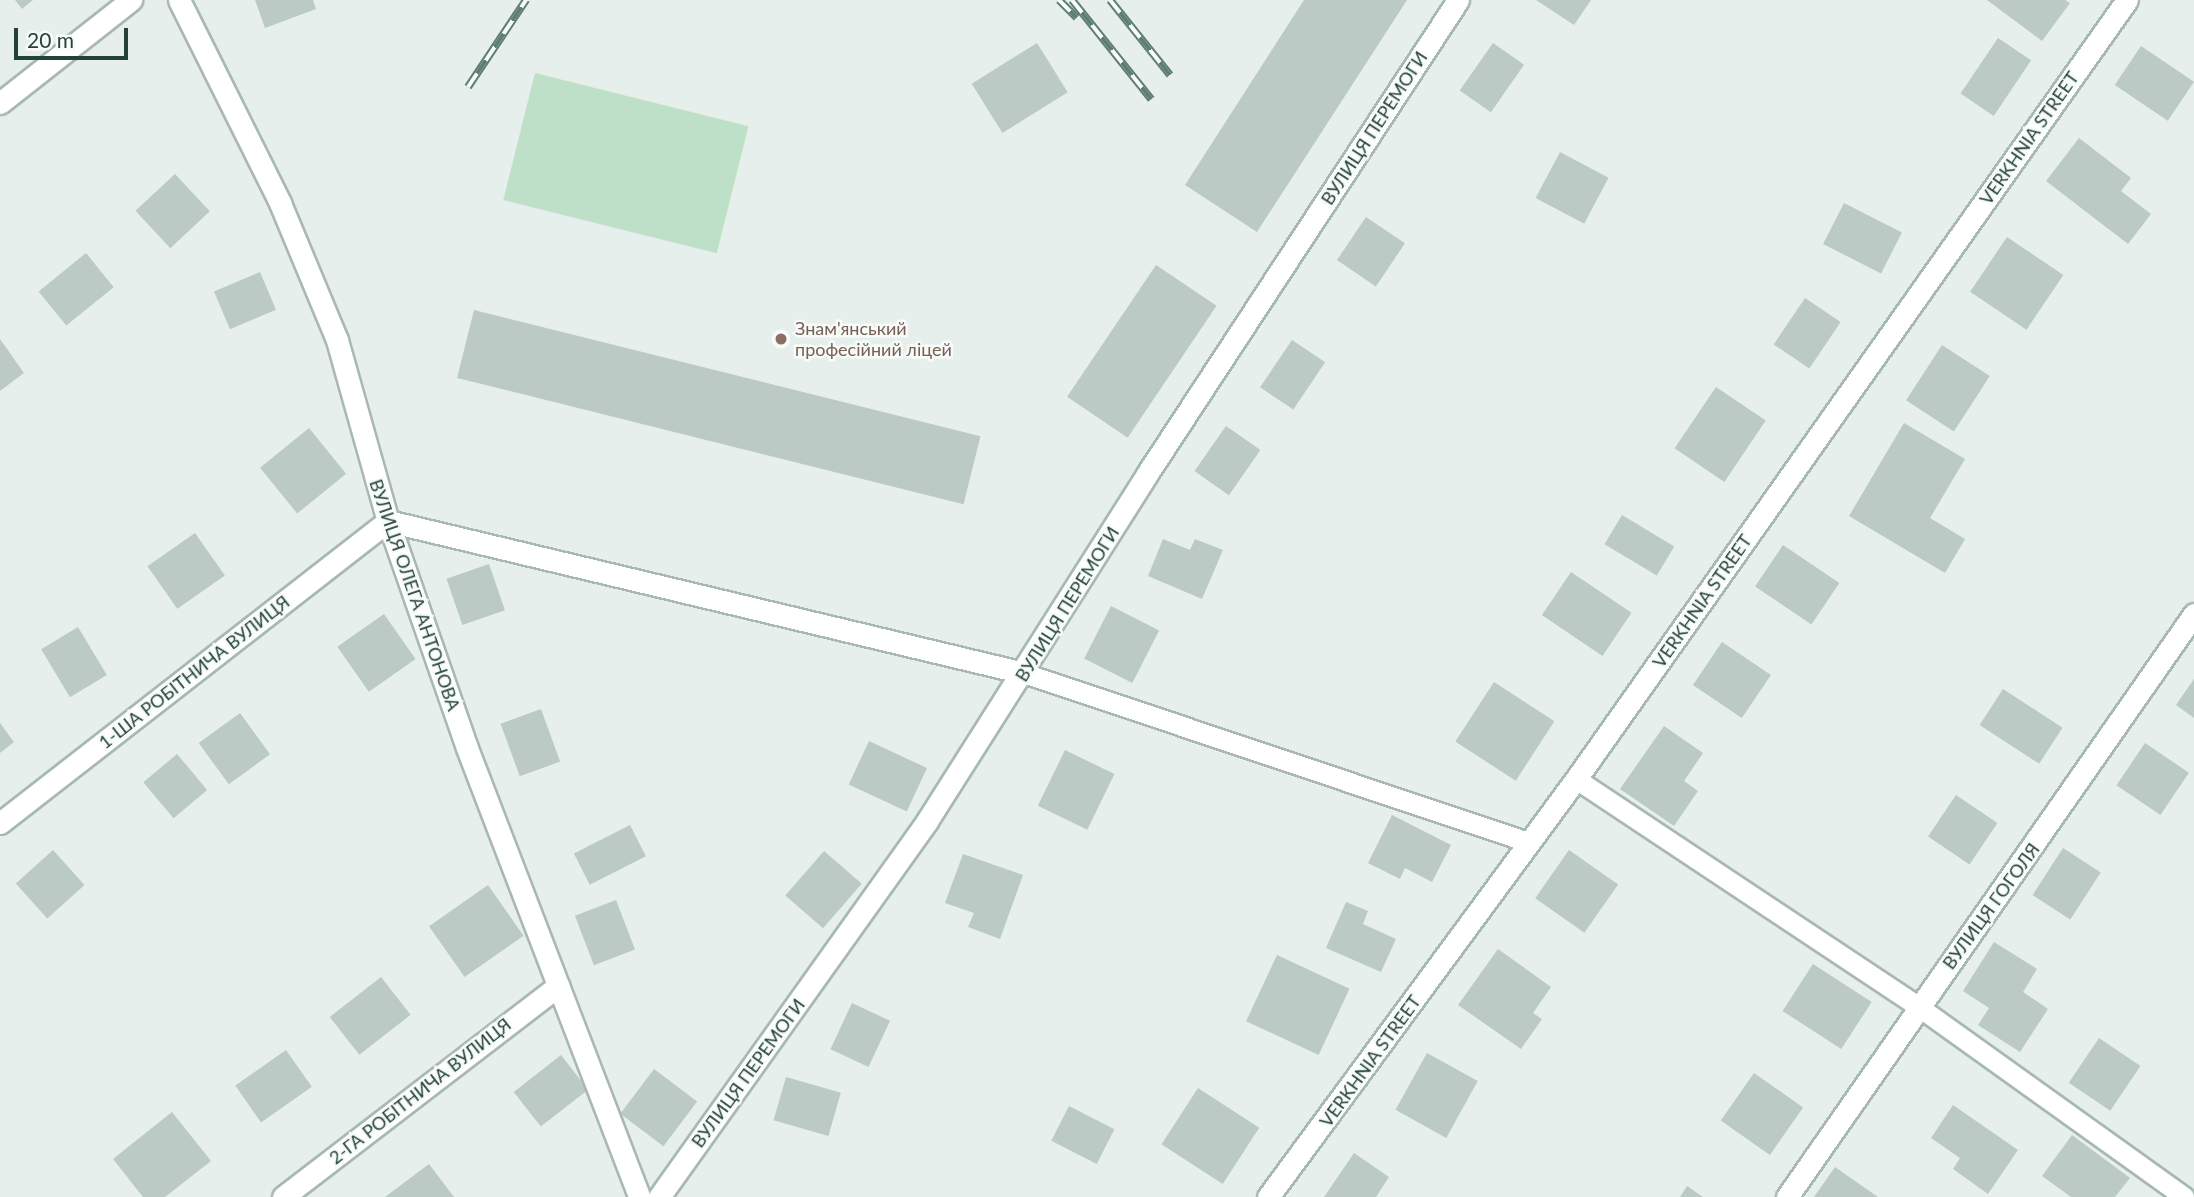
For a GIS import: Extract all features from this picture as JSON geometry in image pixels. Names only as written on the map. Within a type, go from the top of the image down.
[{"type":"street","points":[[0,103],[131,0]]},
{"type":"street","name":"ВУЛИЦЯ ОЛЕГА АНТОНОВА","points":[[179,0],[280,203],[337,340],[388,522],[558,986],[639,1197]]},
{"type":"street","name":"ВУЛИЦЯ ПЕРЕМОГИ","points":[[659,1197],[927,821],[1024,673],[1147,474],[1458,0]]},
{"type":"street","name":"VERKHNIA STREET","points":[[1268,1197],[1576,779],[2127,0]]},
{"type":"street","points":[[388,522],[1024,673]]},
{"type":"street","name":"1-ША РОБІТНИЧА ВУЛИЦЯ","points":[[0,823],[388,522]]},
{"type":"street","name":"ВУЛИЦЯ ГОГОЛЯ","points":[[1787,1197],[2194,614]]},
{"type":"street","name":"2-ГА РОБІТНИЧА ВУЛИЦЯ","points":[[283,1197],[558,986]]},
{"type":"lane","points":[[1024,673],[1528,842]]},
{"type":"lane","points":[[1576,779],[1919,1007],[2184,1197]]},
{"type":"green space","points":[[535,73],[748,126],[717,253],[503,200]]},
{"type":"building","points":[[15,0],[33,0],[22,9]]},
{"type":"building","points":[[255,0],[313,0],[316,9],[265,28]]},
{"type":"building","points":[[1304,0],[1407,0],[1257,232],[1185,185]]},
{"type":"building","points":[[1536,0],[1591,0],[1574,25]]},
{"type":"building","points":[[1987,0],[2065,0],[2070,3],[2042,41]]},
{"type":"building","points":[[1998,38],[2031,60],[1994,116],[1961,94]]},
{"type":"building","points":[[1037,43],[1068,92],[1002,133],[972,84]]},
{"type":"building","points":[[1493,43],[1524,65],[1491,112],[1460,91]]},
{"type":"building","points":[[2141,46],[2194,82],[2168,121],[2115,85]]},
{"type":"building","points":[[2079,138],[2131,178],[2121,191],[2151,214],[2128,244],[2046,181]]},
{"type":"building","points":[[1560,152],[1609,178],[1584,224],[1536,198]]},
{"type":"building","points":[[175,174],[210,211],[170,248],[136,211]]},
{"type":"building","points":[[1844,203],[1902,233],[1881,273],[1823,244]]},
{"type":"building","points":[[1366,217],[1405,243],[1376,286],[1337,260]]},
{"type":"building","points":[[2007,237],[2063,275],[2026,330],[1970,292]]},
{"type":"building","points":[[86,253],[114,287],[66,326],[39,291]]},
{"type":"building","points":[[1156,265],[1217,306],[1128,438],[1067,397]]},
{"type":"building","points":[[260,272],[276,310],[230,329],[214,292]]},
{"type":"building","points":[[1805,298],[1841,322],[1809,368],[1774,344]]},
{"type":"building","points":[[474,310],[980,436],[964,504],[457,378]]},
{"type":"building","points":[[0,339],[24,373],[0,391]]},
{"type":"building","points":[[1292,340],[1325,362],[1293,410],[1260,387]]},
{"type":"building","points":[[1942,345],[1990,376],[1954,431],[1906,400]]},
{"type":"building","points":[[1716,387],[1766,421],[1724,482],[1675,448]]},
{"type":"building","points":[[1904,423],[1965,459],[1930,518],[1965,539],[1945,573],[1849,516]]},
{"type":"building","points":[[1226,426],[1260,450],[1229,495],[1194,471]]},
{"type":"building","points":[[309,428],[346,474],[297,513],[260,468]]},
{"type":"building","points":[[1622,515],[1674,546],[1657,576],[1604,544]]},
{"type":"building","points":[[195,533],[225,576],[177,609],[147,566]]},
{"type":"building","points":[[1163,539],[1190,550],[1195,539],[1223,550],[1202,599],[1148,576]]},
{"type":"building","points":[[1783,545],[1839,583],[1811,624],[1755,586]]},
{"type":"building","points":[[489,564],[505,610],[462,625],[446,579]]},
{"type":"building","points":[[1571,572],[1632,613],[1602,656],[1542,615]]},
{"type":"building","points":[[1111,606],[1159,631],[1132,683],[1084,659]]},
{"type":"building","points":[[384,614],[416,659],[369,692],[337,647]]},
{"type":"building","points":[[78,627],[107,675],[70,697],[41,649]]},
{"type":"building","points":[[1722,642],[1771,675],[1742,718],[1693,685]]},
{"type":"building","points":[[2194,679],[2194,718],[2176,705]]},
{"type":"building","points":[[1494,682],[1554,721],[1516,781],[1455,742]]},
{"type":"building","points":[[2003,689],[2063,728],[2039,764],[1980,725]]},
{"type":"building","points":[[541,709],[560,762],[520,776],[501,724]]},
{"type":"building","points":[[240,713],[270,754],[229,784],[199,743]]},
{"type":"building","points":[[0,723],[14,742],[0,753]]},
{"type":"building","points":[[1664,726],[1703,753],[1684,781],[1698,791],[1674,826],[1620,789]]},
{"type":"building","points":[[869,741],[927,768],[907,812],[849,785]]},
{"type":"building","points":[[2145,743],[2189,773],[2160,815],[2116,785]]},
{"type":"building","points":[[1065,750],[1114,774],[1087,830],[1038,806]]},
{"type":"building","points":[[177,754],[207,790],[174,818],[143,782]]},
{"type":"building","points":[[1956,795],[1997,823],[1969,864],[1928,836]]},
{"type":"building","points":[[1392,815],[1451,845],[1432,882],[1405,868],[1400,879],[1368,863]]},
{"type":"building","points":[[630,825],[646,856],[590,885],[574,854]]},
{"type":"building","points":[[2063,848],[2101,873],[2070,919],[2033,895]]},
{"type":"building","points":[[53,850],[84,885],[47,918],[16,883]]},
{"type":"building","points":[[1569,850],[1618,884],[1584,933],[1535,898]]},
{"type":"building","points":[[824,851],[862,884],[823,928],[785,896]]},
{"type":"building","points":[[963,854],[1023,875],[1000,939],[968,927],[974,913],[945,903]]},
{"type":"building","points":[[488,885],[524,936],[465,977],[429,926]]},
{"type":"building","points":[[616,900],[635,949],[594,965],[575,916]]},
{"type":"building","points":[[1346,902],[1368,911],[1363,924],[1396,939],[1381,972],[1326,948]]},
{"type":"building","points":[[1994,942],[2037,969],[2023,992],[2048,1009],[2020,1052],[1978,1025],[1989,1008],[1963,991]]},
{"type":"building","points":[[1498,949],[1551,987],[1533,1013],[1542,1019],[1521,1049],[1458,1005]]},
{"type":"building","points":[[1277,955],[1350,989],[1319,1055],[1246,1021]]},
{"type":"building","points":[[1813,964],[1872,1002],[1841,1049],[1783,1011]]},
{"type":"building","points":[[381,977],[411,1015],[359,1055],[330,1017]]},
{"type":"building","points":[[852,1003],[890,1021],[869,1067],[830,1049]]},
{"type":"building","points":[[2099,1038],[2140,1066],[2110,1111],[2069,1083]]},
{"type":"building","points":[[286,1050],[312,1087],[261,1122],[235,1086]]},
{"type":"building","points":[[1427,1053],[1478,1081],[1446,1138],[1395,1110]]},
{"type":"building","points":[[561,1055],[588,1090],[541,1127],[514,1092]]},
{"type":"building","points":[[654,1069],[697,1101],[663,1146],[620,1114]]},
{"type":"building","points":[[1754,1073],[1803,1107],[1770,1155],[1721,1121]]},
{"type":"building","points":[[786,1077],[841,1093],[828,1136],[774,1120]]},
{"type":"building","points":[[1198,1088],[1259,1128],[1223,1184],[1162,1144]]},
{"type":"building","points":[[1953,1105],[2018,1150],[1988,1194],[1953,1169],[1960,1158],[1931,1138]]},
{"type":"building","points":[[1069,1106],[1114,1129],[1097,1164],[1051,1141]]},
{"type":"building","points":[[172,1112],[211,1161],[165,1197],[143,1197],[113,1159]]},
{"type":"building","points":[[2072,1135],[2130,1178],[2115,1197],[2071,1197],[2042,1176]]},
{"type":"building","points":[[1354,1153],[1389,1177],[1376,1197],[1324,1197]]},
{"type":"building","points":[[429,1164],[454,1197],[385,1197]]},
{"type":"building","points":[[1835,1167],[1878,1197],[1814,1197]]},
{"type":"building","points":[[1687,1186],[1703,1197],[1680,1197]]},
{"type":"railway","points":[[468,87],[526,0]]},
{"type":"railway","points":[[1059,0],[1077,18]]},
{"type":"railway","points":[[1072,0],[1151,99]]},
{"type":"railway","points":[[1110,0],[1170,75]]},
{"type":"place","name":"Знам'янський професійний ліцей","points":[[781,339]]}]
